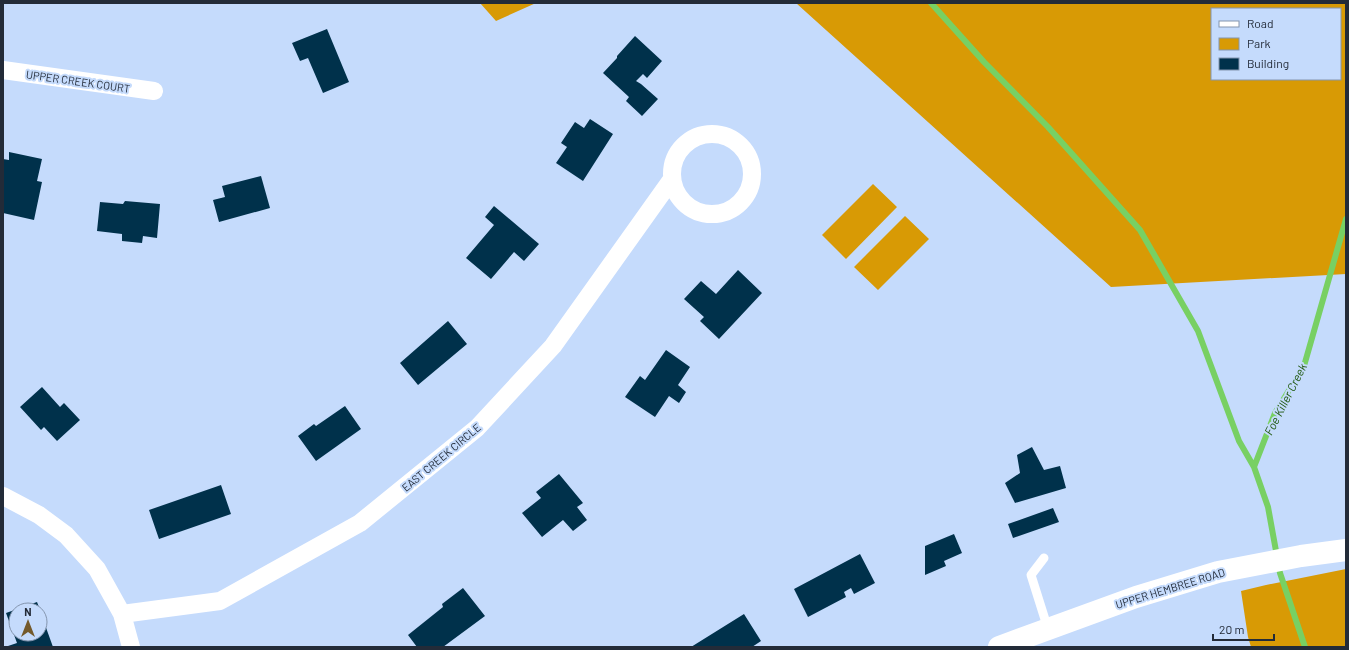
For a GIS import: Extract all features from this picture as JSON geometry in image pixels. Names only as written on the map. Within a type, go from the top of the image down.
[{"type":"street","name":"UPPER CREEK COURT","points":[[3,70],[154,91]]},
{"type":"street","points":[[712,134],[726,136],[738,143],[747,154],[752,166],[752,180],[748,192],[740,203],[730,210],[718,214],[705,214],[692,210],[682,202],[675,191],[672,179],[672,165],[677,152],[687,142],[699,136],[712,134]]},
{"type":"street","name":"EAST CREEK CIRCLE","points":[[122,614],[220,601],[360,523],[477,428],[553,346],[672,179]]},
{"type":"street","points":[[3,496],[38,515],[66,534],[98,569],[122,614],[130,647]]},
{"type":"street","name":"UPPER HEMBREE ROAD","points":[[999,647],[1136,597],[1218,572],[1301,556],[1346,550]]},
{"type":"lane","points":[[1044,558],[1031,575],[1048,629]]},
{"type":"green space","points":[[480,3],[536,3],[496,21]]},
{"type":"green space","points":[[796,3],[1346,3],[1346,274],[1111,287]]},
{"type":"green space","points":[[873,184],[897,207],[846,259],[822,235]]},
{"type":"green space","points":[[905,216],[929,239],[878,290],[854,267]]},
{"type":"green space","points":[[1346,569],[1346,647],[1251,647],[1241,591]]},
{"type":"building","points":[[327,29],[349,82],[323,93],[308,58],[300,61],[292,43]]},
{"type":"building","points":[[635,36],[662,61],[647,78],[643,74],[636,81],[658,99],[642,116],[626,101],[629,97],[603,73]]},
{"type":"building","points":[[590,119],[613,134],[583,181],[556,163],[567,147],[561,143],[575,122],[584,128]]},
{"type":"building","points":[[9,152],[42,159],[37,181],[42,182],[34,220],[3,213],[3,159],[9,160]]},
{"type":"building","points":[[261,176],[270,208],[219,222],[213,200],[225,197],[222,186]]},
{"type":"building","points":[[125,201],[160,204],[157,238],[143,236],[142,243],[122,241],[122,234],[97,231],[100,202],[123,204]]},
{"type":"building","points":[[494,206],[539,244],[524,261],[514,252],[491,279],[466,258],[494,225],[485,217]]},
{"type":"building","points":[[738,270],[762,293],[719,339],[700,321],[704,317],[684,299],[701,281],[716,294]]},
{"type":"building","points":[[448,321],[467,344],[418,385],[400,363]]},
{"type":"building","points":[[666,350],[690,367],[678,385],[686,392],[679,403],[669,396],[655,417],[625,397],[640,376],[645,380]]},
{"type":"building","points":[[42,387],[60,407],[64,403],[80,420],[57,441],[44,427],[41,430],[20,407]]},
{"type":"building","points":[[345,406],[361,429],[316,461],[298,436],[314,424],[316,426]]},
{"type":"building","points":[[1032,447],[1044,470],[1060,466],[1066,488],[1015,503],[1005,483],[1020,473],[1017,455]]},
{"type":"building","points":[[559,474],[583,503],[577,507],[587,520],[573,531],[563,520],[542,537],[522,513],[541,498],[536,492]]},
{"type":"building","points":[[221,485],[231,514],[159,539],[149,510]]},
{"type":"building","points":[[1053,508],[1059,522],[1013,538],[1008,524]]},
{"type":"building","points":[[954,534],[962,553],[944,561],[946,566],[925,575],[925,546]]},
{"type":"building","points":[[860,554],[875,583],[854,594],[851,588],[844,592],[846,597],[808,617],[794,589]]},
{"type":"building","points":[[463,588],[485,616],[443,647],[417,647],[408,635],[443,607],[442,604]]},
{"type":"building","points":[[744,614],[761,641],[752,647],[691,647]]},
{"type":"building","points":[[48,633],[53,647],[5,647],[17,643],[48,642]]},
{"type":"waterway","points":[[931,3],[984,62],[1048,127],[1140,230],[1198,331],[1239,441],[1254,467],[1268,507],[1280,573],[1305,647]]},
{"type":"waterway","name":"Foe Killer Creek","points":[[1254,467],[1275,413],[1304,366],[1346,219]]}]
